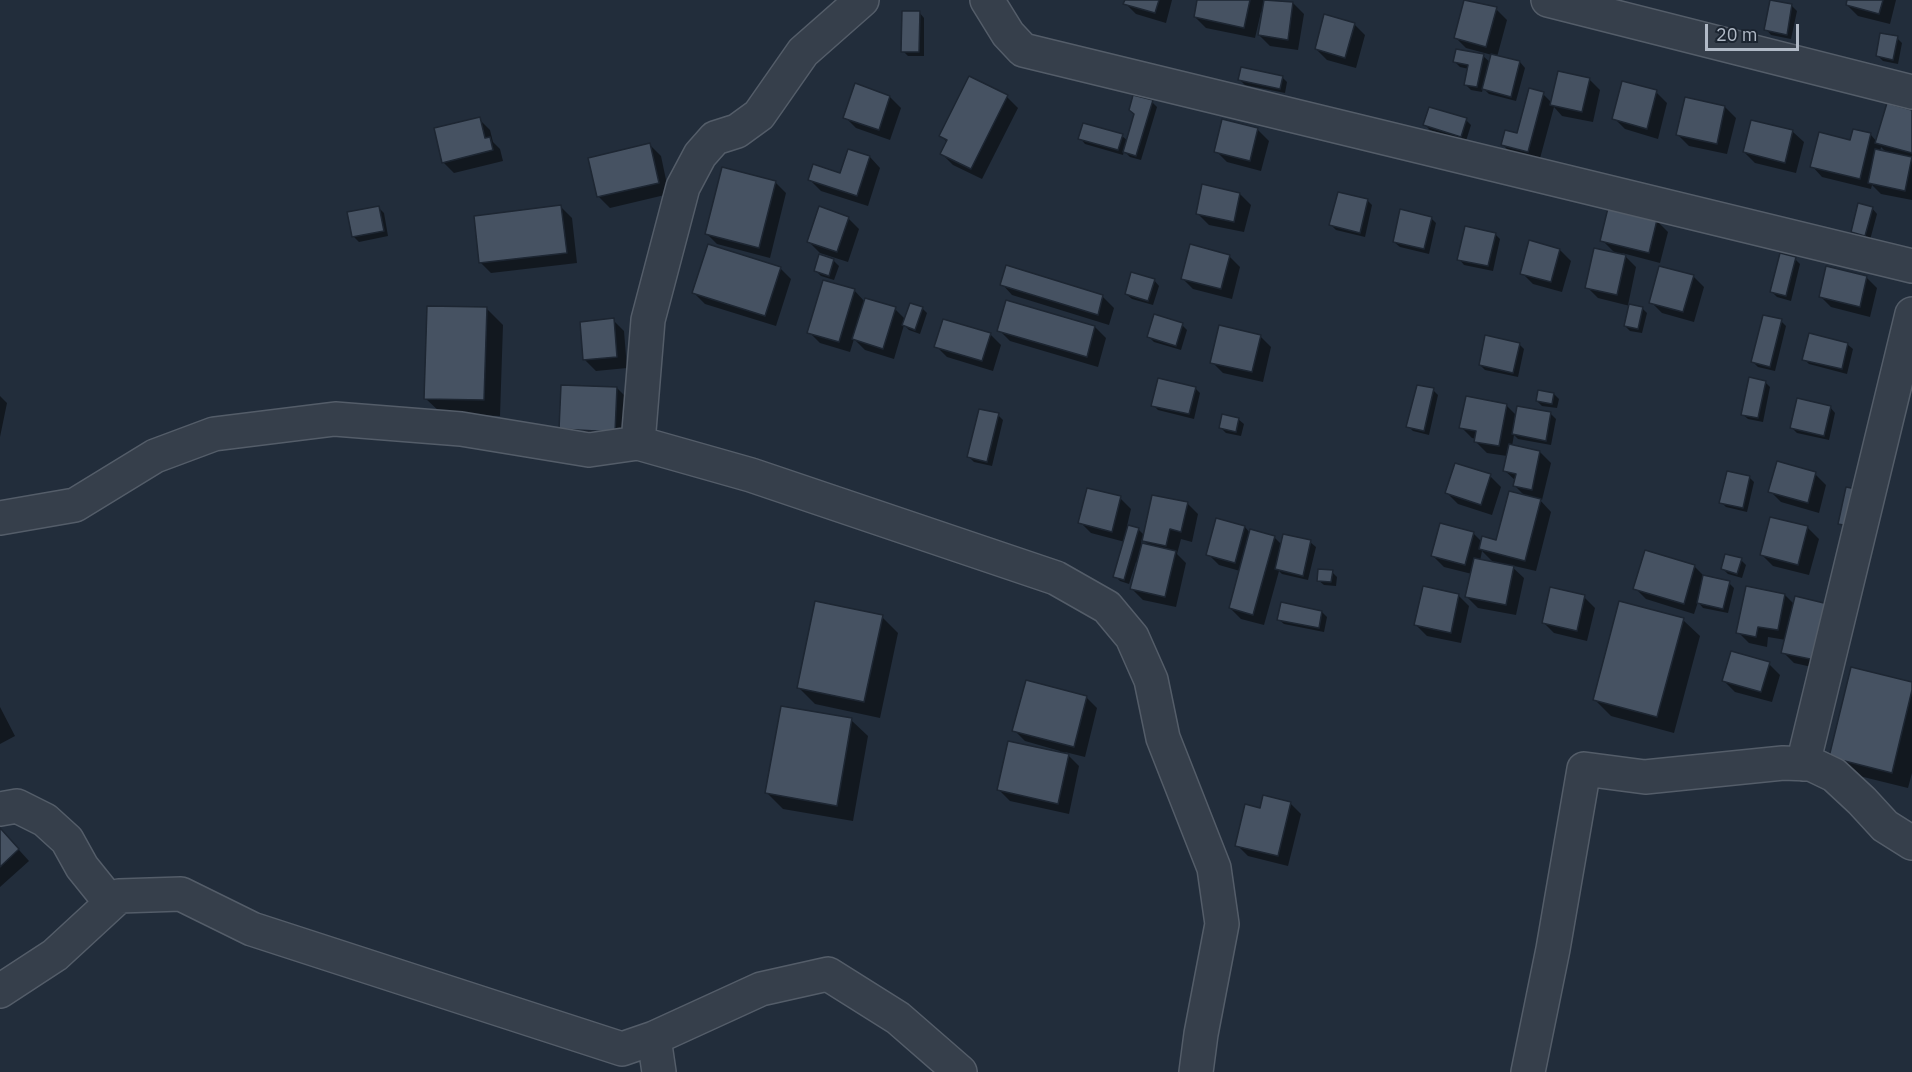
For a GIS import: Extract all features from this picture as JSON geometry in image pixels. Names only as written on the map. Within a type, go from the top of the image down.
[{"type":"street","points":[[638,444],[648,320],[683,187],[700,155],[715,138],[737,131],[759,115],[803,52],[862,0]]},
{"type":"street","points":[[987,0],[1008,34],[1023,50],[1912,266]]},
{"type":"street","points":[[1548,0],[1912,92]]},
{"type":"street","points":[[1803,764],[1912,314]]},
{"type":"street","points":[[0,518],[75,505],[155,456],[214,434],[335,419],[461,429],[589,450],[638,444],[751,475],[1056,578],[1107,607],[1132,637],[1151,680],[1163,738],[1214,868],[1222,924],[1196,1072]]},
{"type":"street","points":[[1528,1072],[1553,949],[1584,769],[1645,777],[1783,763],[1812,764],[1833,775],[1885,826],[1912,843]]},
{"type":"street","points":[[6,800],[45,820],[67,840],[82,867],[111,903]]},
{"type":"street","points":[[0,991],[56,955],[119,896],[181,894],[252,929],[622,1049],[654,1038],[761,989],[828,974],[898,1018],[960,1072]]},
{"type":"street","points":[[654,1038],[659,1072]]},
{"type":"building","points":[[1125,0],[1159,0],[1155,13],[1123,4]]},
{"type":"building","points":[[1197,0],[1250,0],[1244,28],[1194,17]]},
{"type":"building","points":[[1264,0],[1293,2],[1288,40],[1258,35]]},
{"type":"building","points":[[1464,0],[1497,7],[1486,47],[1454,38]]},
{"type":"building","points":[[1770,0],[1792,4],[1787,35],[1764,30]]},
{"type":"building","points":[[1847,0],[1883,0],[1879,14],[1846,5]]},
{"type":"building","points":[[902,11],[920,11],[919,52],[901,52]]},
{"type":"building","points":[[1324,14],[1355,23],[1345,58],[1315,49]]},
{"type":"building","points":[[1880,33],[1898,36],[1893,60],[1876,56]]},
{"type":"building","points":[[1456,49],[1484,54],[1477,87],[1464,85],[1468,65],[1453,62]]},
{"type":"building","points":[[1491,54],[1520,61],[1511,97],[1482,89]]},
{"type":"building","points":[[1241,67],[1283,76],[1280,89],[1238,80]]},
{"type":"building","points":[[1558,71],[1590,78],[1582,112],[1550,105]]},
{"type":"building","points":[[969,76],[1008,95],[971,169],[940,154],[947,140],[939,136]]},
{"type":"building","points":[[1622,81],[1657,90],[1647,129],[1612,119]]},
{"type":"building","points":[[855,83],[890,96],[879,130],[843,118]]},
{"type":"building","points":[[1529,88],[1544,92],[1528,152],[1501,145],[1505,130],[1517,133]]},
{"type":"building","points":[[1133,95],[1153,100],[1136,156],[1123,152],[1134,114],[1129,110]]},
{"type":"building","points":[[1685,97],[1725,106],[1717,144],[1676,135]]},
{"type":"building","points":[[1887,103],[1912,110],[1912,153],[1875,143]]},
{"type":"building","points":[[1429,107],[1467,118],[1461,137],[1423,125]]},
{"type":"building","points":[[480,117],[485,138],[490,137],[493,150],[442,163],[434,128]]},
{"type":"building","points":[[1222,119],[1258,128],[1250,161],[1214,152]]},
{"type":"building","points":[[1751,120],[1793,130],[1785,163],[1743,152]]},
{"type":"building","points":[[1083,123],[1123,134],[1118,150],[1078,139]]},
{"type":"building","points":[[1853,129],[1871,133],[1860,179],[1810,167],[1819,132],[1850,140]]},
{"type":"building","points":[[650,143],[659,183],[597,197],[588,158]]},
{"type":"building","points":[[848,149],[870,156],[857,196],[808,180],[813,164],[840,173]]},
{"type":"building","points":[[1875,149],[1912,157],[1905,191],[1868,183]]},
{"type":"building","points":[[722,167],[776,181],[759,248],[705,234]]},
{"type":"building","points":[[1202,184],[1240,193],[1234,222],[1196,214]]},
{"type":"building","points":[[1338,192],[1368,199],[1360,233],[1329,225]]},
{"type":"building","points":[[1858,203],[1873,207],[1865,236],[1851,232]]},
{"type":"building","points":[[561,205],[567,253],[479,263],[474,216]]},
{"type":"building","points":[[379,206],[384,231],[352,237],[347,212]]},
{"type":"building","points":[[819,206],[849,217],[837,252],[807,242]]},
{"type":"building","points":[[1608,208],[1657,220],[1649,253],[1600,241]]},
{"type":"building","points":[[1400,209],[1432,217],[1424,249],[1393,242]]},
{"type":"building","points":[[1465,226],[1496,233],[1488,266],[1457,260]]},
{"type":"building","points":[[1529,240],[1560,249],[1551,282],[1520,274]]},
{"type":"building","points":[[708,244],[781,267],[765,316],[692,293]]},
{"type":"building","points":[[1190,244],[1230,255],[1221,289],[1181,279]]},
{"type":"building","points":[[1594,248],[1626,255],[1617,295],[1585,288]]},
{"type":"building","points":[[1780,253],[1796,257],[1786,296],[1770,292]]},
{"type":"building","points":[[819,254],[834,259],[829,276],[814,271]]},
{"type":"building","points":[[1006,265],[1103,295],[1098,315],[1000,285]]},
{"type":"building","points":[[1659,266],[1694,275],[1683,312],[1649,303]]},
{"type":"building","points":[[1826,266],[1867,276],[1860,307],[1819,297]]},
{"type":"building","points":[[1131,272],[1155,279],[1148,301],[1125,294]]},
{"type":"building","points":[[823,280],[855,289],[839,342],[807,333]]},
{"type":"building","points":[[865,298],[896,307],[883,349],[852,339]]},
{"type":"building","points":[[1006,300],[1095,326],[1087,357],[997,331]]},
{"type":"building","points":[[910,303],[923,307],[915,330],[902,325]]},
{"type":"building","points":[[1629,304],[1643,307],[1638,329],[1624,326]]},
{"type":"building","points":[[427,306],[487,307],[484,400],[424,399]]},
{"type":"building","points":[[1154,314],[1183,323],[1176,346],[1147,337]]},
{"type":"building","points":[[1763,315],[1782,319],[1770,367],[1751,362]]},
{"type":"building","points":[[614,318],[617,357],[583,360],[580,322]]},
{"type":"building","points":[[943,319],[991,333],[982,361],[934,347]]},
{"type":"building","points":[[1219,325],[1261,335],[1252,372],[1210,363]]},
{"type":"building","points":[[1809,333],[1848,343],[1842,369],[1802,360]]},
{"type":"building","points":[[1485,335],[1520,343],[1513,373],[1479,365]]},
{"type":"building","points":[[1749,377],[1766,381],[1758,418],[1741,415]]},
{"type":"building","points":[[1158,378],[1196,387],[1189,414],[1151,406]]},
{"type":"building","points":[[561,385],[617,387],[615,432],[559,429]]},
{"type":"building","points":[[1417,385],[1434,388],[1424,431],[1406,427]]},
{"type":"building","points":[[1538,390],[1554,393],[1552,404],[1536,401]]},
{"type":"building","points":[[1466,396],[1507,404],[1499,446],[1474,442],[1476,431],[1459,428]]},
{"type":"building","points":[[1797,398],[1831,406],[1824,436],[1790,428]]},
{"type":"building","points":[[1517,406],[1551,412],[1546,441],[1512,434]]},
{"type":"building","points":[[979,409],[999,413],[987,462],[967,457]]},
{"type":"building","points":[[1222,414],[1239,418],[1236,432],[1219,428]]},
{"type":"building","points":[[1509,444],[1540,451],[1532,490],[1513,486],[1516,474],[1503,471]]},
{"type":"building","points":[[1777,461],[1816,472],[1808,503],[1768,492]]},
{"type":"building","points":[[1455,463],[1491,474],[1481,505],[1445,493]]},
{"type":"building","points":[[1727,471],[1750,476],[1743,508],[1719,503]]},
{"type":"building","points":[[1846,487],[1861,490],[1854,527],[1838,524]]},
{"type":"building","points":[[1087,488],[1121,496],[1112,532],[1078,523]]},
{"type":"building","points":[[1509,491],[1541,499],[1525,561],[1479,549],[1482,536],[1496,540]]},
{"type":"building","points":[[1152,495],[1188,502],[1181,532],[1170,529],[1166,546],[1142,541]]},
{"type":"building","points":[[1770,517],[1808,526],[1798,565],[1760,555]]},
{"type":"building","points":[[1216,518],[1245,526],[1235,563],[1206,555]]},
{"type":"building","points":[[1440,523],[1474,532],[1465,565],[1431,556]]},
{"type":"building","points":[[1128,525],[1139,528],[1124,580],[1113,577]]},
{"type":"building","points":[[1250,529],[1275,536],[1253,615],[1229,608]]},
{"type":"building","points":[[1283,534],[1311,540],[1303,576],[1275,569]]},
{"type":"building","points":[[1142,543],[1176,551],[1165,597],[1130,589]]},
{"type":"building","points":[[1645,550],[1695,565],[1684,604],[1633,589]]},
{"type":"building","points":[[1725,554],[1742,558],[1737,574],[1721,569]]},
{"type":"building","points":[[1474,558],[1514,566],[1506,605],[1465,597]]},
{"type":"building","points":[[1318,569],[1333,570],[1331,582],[1317,581]]},
{"type":"building","points":[[1703,575],[1730,581],[1723,609],[1697,603]]},
{"type":"building","points":[[1423,586],[1459,594],[1451,633],[1414,625]]},
{"type":"building","points":[[1746,586],[1785,594],[1778,630],[1758,627],[1756,637],[1736,633]]},
{"type":"building","points":[[1550,587],[1585,595],[1577,631],[1542,623]]},
{"type":"building","points":[[1795,596],[1828,604],[1815,660],[1781,653]]},
{"type":"building","points":[[815,601],[883,615],[864,702],[797,688]]},
{"type":"building","points":[[1619,601],[1684,618],[1657,717],[1593,700]]},
{"type":"building","points":[[1281,602],[1322,611],[1319,628],[1277,620]]},
{"type":"building","points":[[1731,651],[1770,662],[1761,692],[1722,681]]},
{"type":"building","points":[[1851,667],[1912,682],[1892,773],[1829,757]]},
{"type":"building","points":[[1026,680],[1087,696],[1074,747],[1012,731]]},
{"type":"building","points":[[781,706],[852,718],[837,806],[765,793]]},
{"type":"building","points":[[1008,741],[1069,754],[1058,804],[997,790]]},
{"type":"building","points":[[1263,795],[1291,802],[1278,856],[1235,846],[1245,804],[1260,808]]},
{"type":"building","points":[[0,828],[19,849],[0,867]]}]
